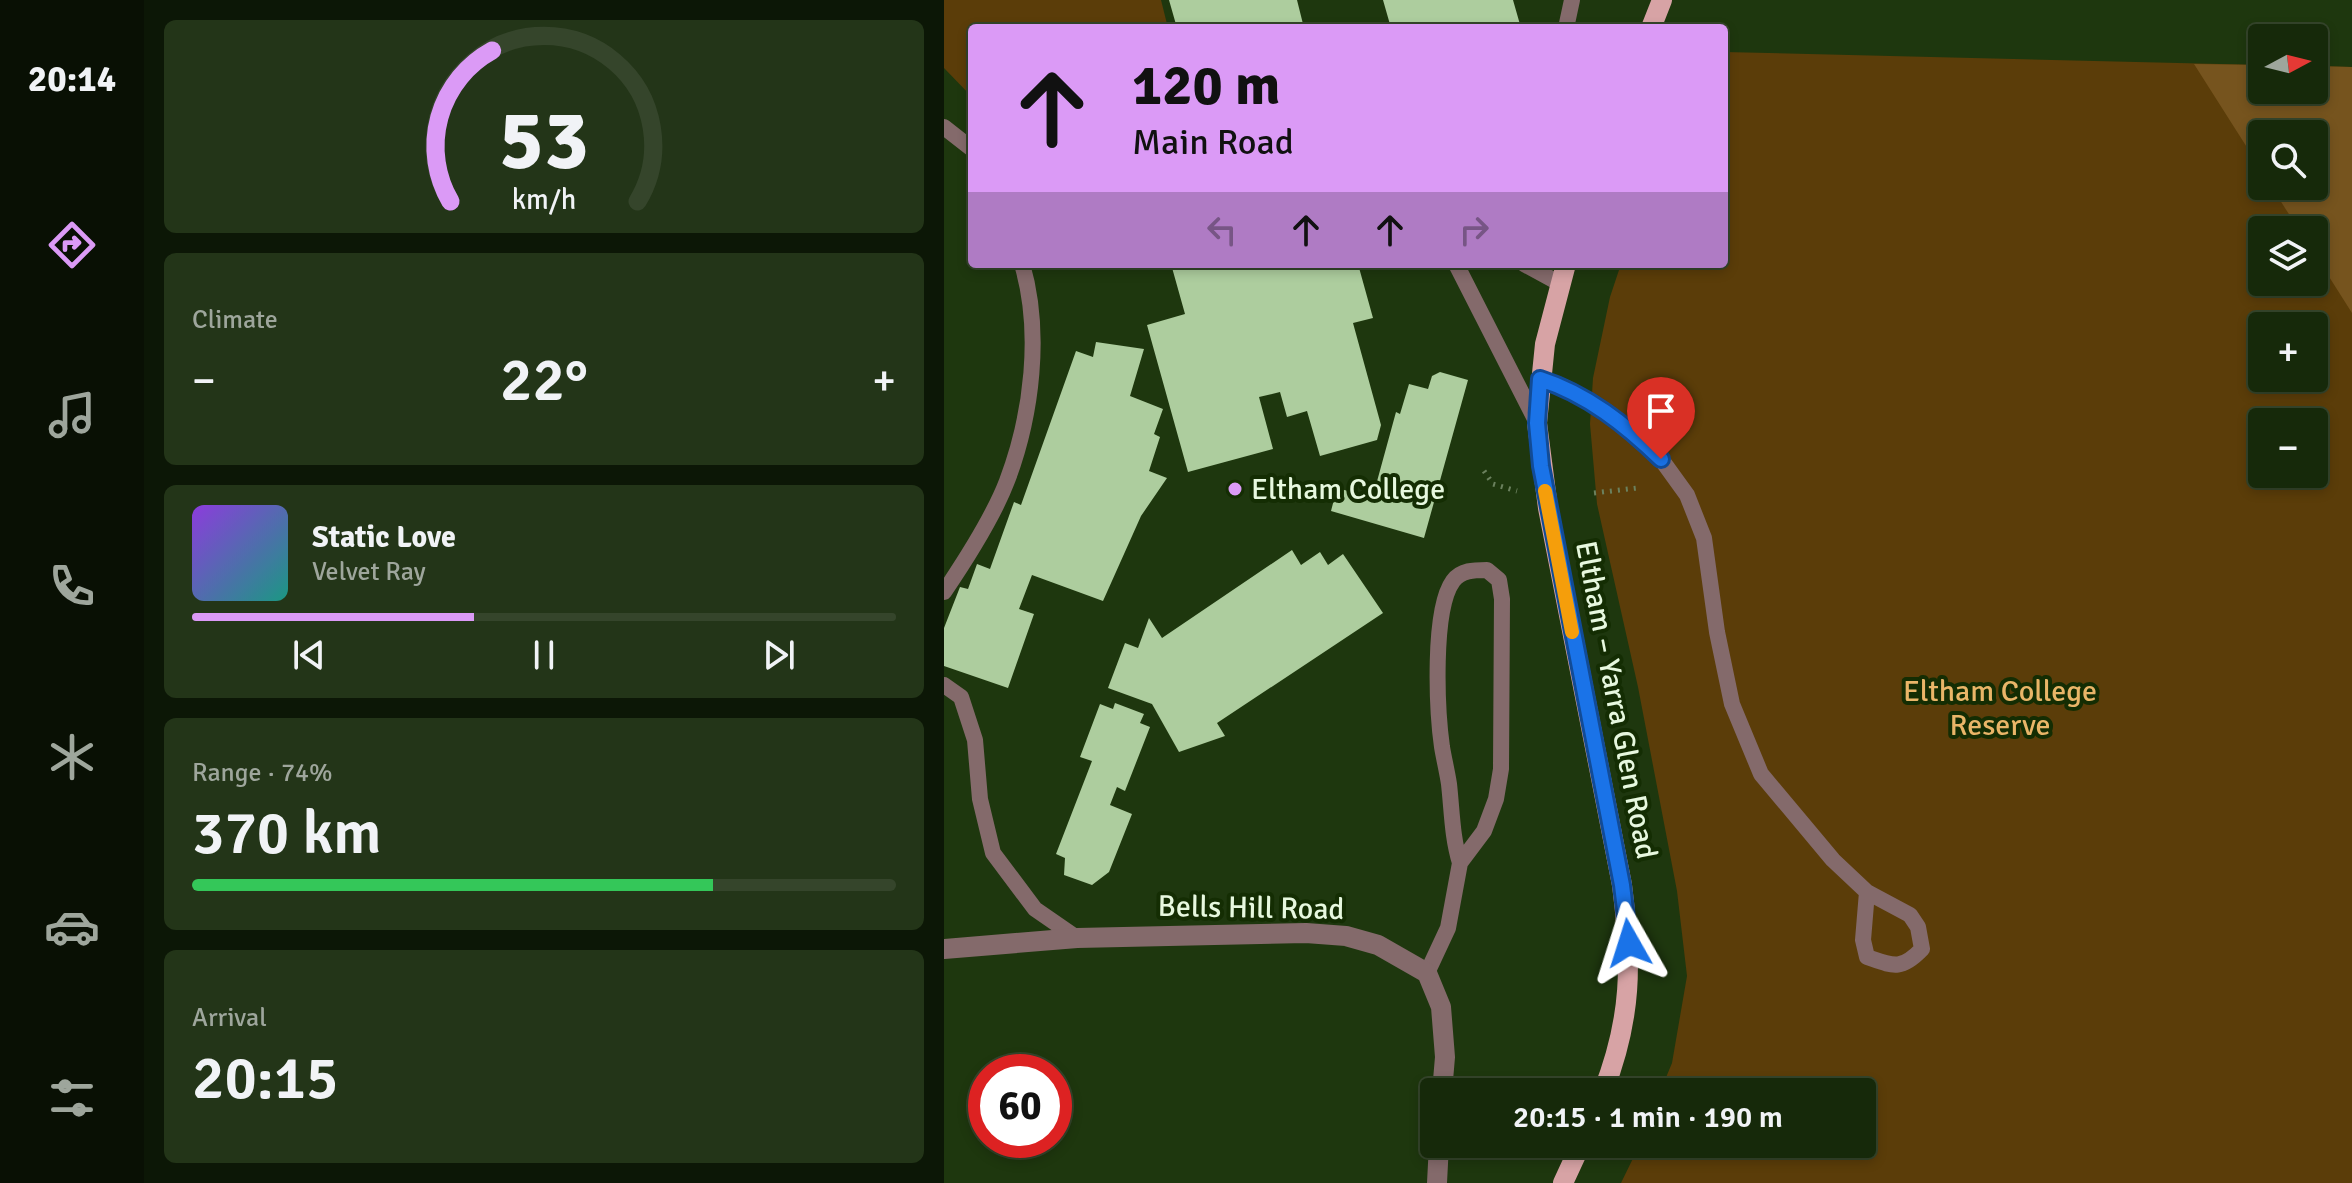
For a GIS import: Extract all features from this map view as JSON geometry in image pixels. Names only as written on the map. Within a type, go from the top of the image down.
[{"type":"main road","points":[[1653,24],[1662,0]]},
{"type":"main road","name":"Eltham – Yarra Glen Road","points":[[1563,273],[1545,344],[1537,423],[1548,508],[1620,873],[1627,923],[1630,963],[1625,1021],[1608,1078]]},
{"type":"main road","points":[[1563,1183],[1575,1158]]},
{"type":"street","name":"Bells Hill Road","points":[[944,949],[1077,938],[1306,933],[1346,936],[1378,945],[1427,973]]},
{"type":"street","points":[[1427,973],[1441,1007],[1445,1057],[1443,1078]]},
{"type":"street","points":[[1437,1183],[1438,1158]]},
{"type":"lane","points":[[1567,24],[1571,2]]},
{"type":"lane","points":[[944,127],[968,146]]},
{"type":"lane","points":[[944,592],[1007,482],[1027,410],[1033,345],[1023,268]]},
{"type":"lane","points":[[1458,268],[1537,423]]},
{"type":"lane","points":[[1541,268],[1563,273]]},
{"type":"lane","points":[[1540,379],[1565,387],[1629,428],[1661,459],[1687,495],[1704,538],[1717,632],[1732,704],[1761,774],[1833,860],[1867,892],[1910,915],[1918,927],[1922,949],[1909,962],[1893,966],[1867,957],[1863,940],[1867,892]]},
{"type":"lane","points":[[1427,973],[1448,928],[1460,863],[1454,842],[1449,781],[1442,745],[1439,639],[1442,612],[1453,581],[1469,570],[1487,570],[1499,580],[1502,599],[1501,769],[1496,799],[1484,831],[1460,863]]},
{"type":"lane","points":[[944,685],[961,697],[975,740],[980,799],[993,853],[1035,909],[1077,938]]},
{"type":"path","points":[[1484,471],[1493,484],[1517,491]]},
{"type":"path","points":[[1594,493],[1637,488]]},
{"type":"green space","points":[[944,0],[1161,0],[1167,24],[968,24],[968,93],[944,68]]},
{"type":"green space","name":"Eltham College Reserve","points":[[1728,52],[2248,65],[2248,104],[2328,104],[2328,66],[2352,67],[2352,1183],[1621,1183],[1633,1158],[1876,1158],[1876,1078],[1666,1078],[1672,1063],[1687,976],[1677,891],[1638,687],[1597,504],[1590,424],[1593,378],[1610,297],[1620,268],[1728,268]]},
{"type":"shaded area","points":[[2194,64],[2248,65],[2248,104],[2328,104],[2328,66],[2352,67],[2352,313],[2328,275],[2328,216],[2290,216],[2280,200],[2328,200],[2328,120],[2248,120],[2248,149]]},
{"type":"building","points":[[1169,0],[1297,0],[1303,24],[1176,24]]},
{"type":"building","points":[[1383,0],[1513,0],[1520,24],[1390,24]]},
{"type":"building","points":[[1172,268],[1359,268],[1373,318],[1353,323],[1381,425],[1377,440],[1320,456],[1307,411],[1287,417],[1280,392],[1259,397],[1273,449],[1188,472],[1147,325],[1185,314]]},
{"type":"building","points":[[1096,342],[1144,349],[1130,396],[1163,409],[1154,434],[1160,437],[1149,471],[1167,478],[1141,516],[1103,601],[1032,575],[1019,609],[1034,614],[1008,688],[944,666],[944,628],[960,587],[968,589],[977,564],[990,569],[1014,502],[1021,505],[1076,351],[1093,357]]},
{"type":"building","points":[[1440,372],[1468,380],[1424,538],[1331,511],[1337,488],[1363,495],[1367,482],[1376,485],[1396,412],[1400,414],[1409,384],[1428,389],[1432,376]]},
{"type":"building","points":[[1292,550],[1301,565],[1320,552],[1328,565],[1343,554],[1383,613],[1217,723],[1225,736],[1179,752],[1152,704],[1108,688],[1125,643],[1138,648],[1149,618],[1162,638]]},
{"type":"building","points":[[1115,703],[1144,714],[1140,723],[1150,727],[1125,791],[1117,787],[1110,805],[1132,814],[1109,872],[1092,885],[1064,875],[1065,858],[1056,854],[1092,761],[1080,757],[1100,704],[1113,709]]},
{"type":"slow traffic","points":[[1545,491],[1572,632]]},
{"type":"place","name":"Eltham College","points":[[1235,489]]},
{"type":"route","points":[[1629,943],[1622,885],[1541,466],[1537,423],[1540,379],[1565,387],[1629,428],[1661,459]]}]
